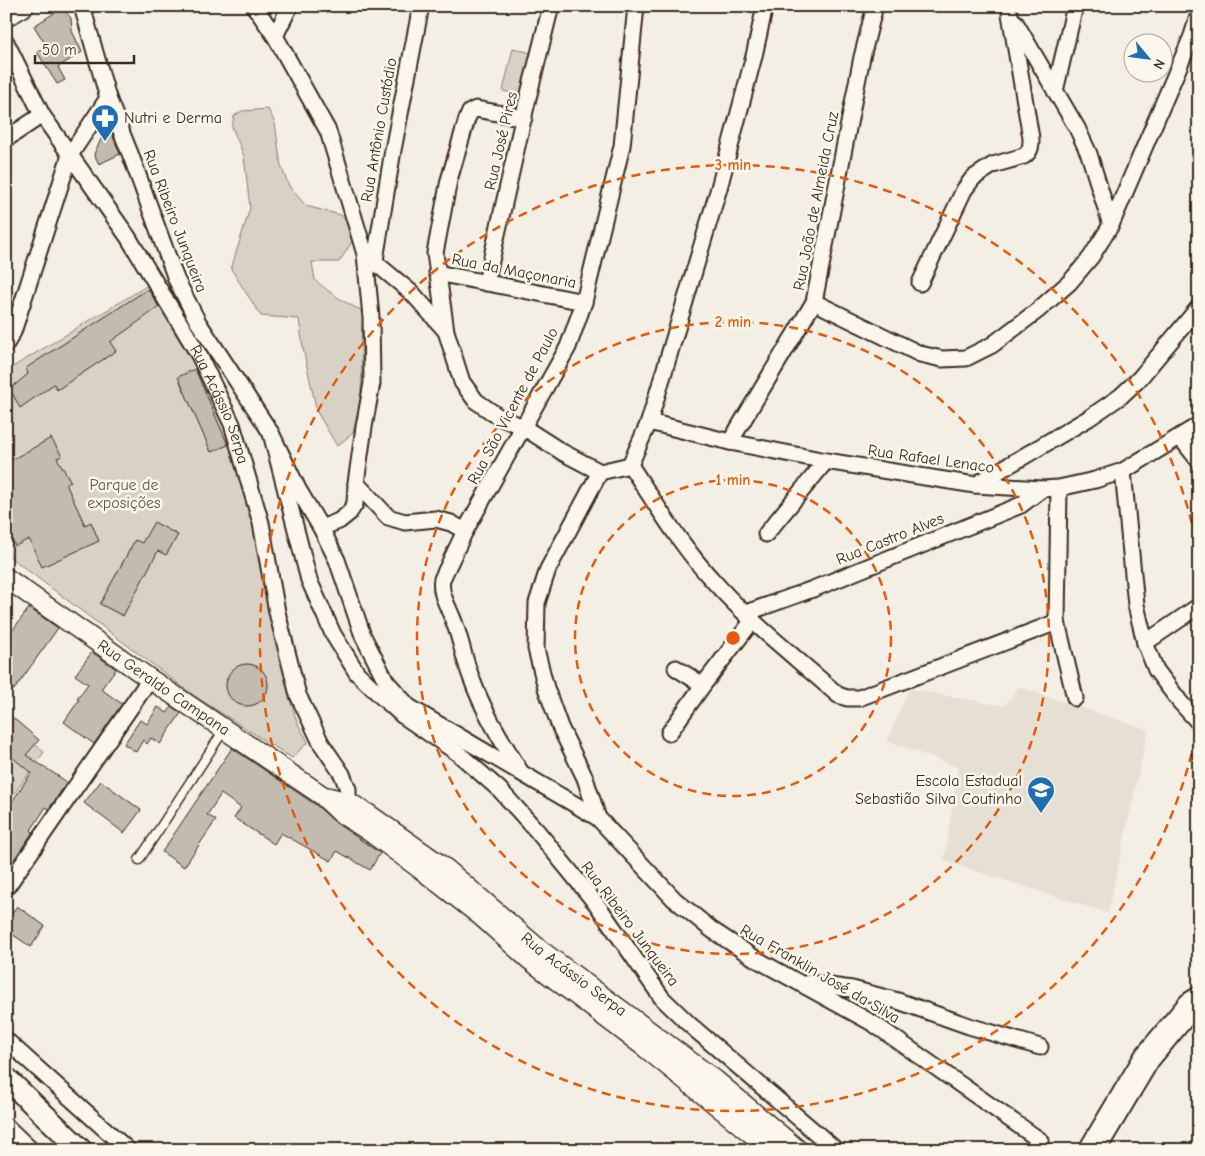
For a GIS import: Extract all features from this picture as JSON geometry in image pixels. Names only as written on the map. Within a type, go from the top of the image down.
[{"type":"highway","points":[[1092,1150],[1147,1058],[1191,1005],[1199,1000]]},
{"type":"main road","points":[[9,1087],[81,1150]]},
{"type":"street","points":[[6,17],[24,6]]},
{"type":"street","name":"Rua Ribeiro Junqueira","points":[[82,6],[108,98],[176,280],[198,322],[271,433]]},
{"type":"street","points":[[254,6],[275,36],[328,131],[370,257],[372,383],[356,483],[355,504],[349,513],[339,521],[321,528]]},
{"type":"street","points":[[275,36],[290,6]]},
{"type":"street","name":"Rua Antônio Custódio","points":[[370,257],[421,6]]},
{"type":"street","name":"Rua José Pires","points":[[486,284],[551,6]]},
{"type":"street","name":"Rua São Vicente de Paulo","points":[[520,772],[494,729],[479,698],[470,675],[454,620],[441,591],[442,579],[465,531],[568,347],[584,302],[622,146],[636,6]]},
{"type":"street","points":[[630,465],[649,422],[719,188],[754,56],[765,6]]},
{"type":"street","name":"Rua João de Almeida Cruz","points":[[730,442],[814,302],[862,57],[875,6]]},
{"type":"street","points":[[1055,91],[1075,6]]},
{"type":"street","points":[[1007,10],[1077,128],[1089,154],[1111,225]]},
{"type":"street","points":[[920,284],[964,190],[973,178],[993,165],[1024,156],[1028,153],[1031,146],[1007,10]]},
{"type":"street","points":[[814,302],[920,354],[942,359],[966,358],[992,345],[1037,311],[1070,282],[1091,257],[1111,225],[1192,36],[1199,13]]},
{"type":"street","name":"Rua Acássio Serpa","points":[[6,42],[42,114],[128,237],[199,355],[232,424],[261,523],[277,612],[298,695],[321,743],[342,774],[348,789],[345,808],[369,831],[651,1042],[772,1150]]},
{"type":"street","points":[[6,344],[13,332],[70,155],[108,98]]},
{"type":"street","points":[[524,118],[476,109],[470,112],[450,180],[434,253],[446,331],[462,382],[476,401],[500,417],[523,427],[562,452],[600,472],[630,465]]},
{"type":"street","points":[[6,139],[42,114]]},
{"type":"street","points":[[370,257],[413,294],[446,331]]},
{"type":"street","name":"Rua da Maçonaria","points":[[437,273],[584,302]]},
{"type":"street","points":[[975,485],[1089,418],[1121,396],[1140,379],[1199,307]]},
{"type":"street","name":"Rua Rafael Lenaco","points":[[649,422],[730,442],[826,461],[975,485],[1042,489],[1059,488],[1095,480],[1123,471],[1199,425]]},
{"type":"street","points":[[271,433],[298,489],[337,560],[363,636],[386,681],[406,711]]},
{"type":"street","points":[[271,433],[309,580],[333,634],[357,673],[383,698],[520,772],[598,818]]},
{"type":"street","points":[[1180,437],[1199,461]]},
{"type":"street","points":[[766,534],[826,461]]},
{"type":"street","points":[[630,465],[672,529],[717,585],[838,695],[847,698],[859,698],[884,690],[1058,622]]},
{"type":"street","points":[[1123,471],[1136,606],[1145,642],[1156,670],[1180,702],[1199,723]]},
{"type":"street","points":[[598,818],[584,778],[560,727],[546,688],[536,650],[536,640],[537,603],[548,570],[600,472]]},
{"type":"street","points":[[356,483],[388,516],[405,522],[436,519],[451,523],[465,531]]},
{"type":"street","points":[[1059,488],[1058,622],[1075,698]]},
{"type":"street","name":"Rua Castro Alves","points":[[750,617],[813,589],[1021,505],[1042,489]]},
{"type":"street","name":"Rua Geraldo Campana","points":[[6,578],[224,730],[323,796],[345,808]]},
{"type":"street","points":[[1145,642],[1199,606]]},
{"type":"street","points":[[669,733],[750,617]]},
{"type":"street","points":[[676,668],[703,685]]},
{"type":"street","points":[[6,888],[150,679]]},
{"type":"street","name":"Rua Ribeiro Junqueira","points":[[406,711],[500,790],[598,906],[662,998],[690,1025],[836,1150]]},
{"type":"street","name":"Rua Franklin José da Silva","points":[[598,818],[674,899],[712,930],[756,958],[874,1024],[1041,1141]]},
{"type":"street","points":[[797,981],[852,989],[898,1001],[969,1026],[1040,1047]]},
{"type":"street","points":[[6,1040],[128,1150]]},
{"type":"street","name":"Rua Acássio Serpa","points":[[651,1042],[715,1080],[798,1150]]},
{"type":"street","points":[[6,1126],[31,1150]]},
{"type":"lane","points":[[138,860],[224,730]]},
{"type":"shaded area","name":"Escola Estadual Sebastião Silva Coutinho","points":[[1019,687],[1148,730],[1108,913],[944,861],[958,767],[887,741],[909,689],[1004,706]]},
{"type":"green space","points":[[513,48],[531,53],[520,95],[503,91]]},
{"type":"green space","points":[[268,109],[275,123],[281,166],[289,186],[306,206],[341,215],[349,225],[353,240],[339,262],[312,262],[315,280],[350,305],[363,311],[360,403],[353,433],[337,446],[317,412],[303,348],[299,319],[261,316],[231,269],[250,208],[244,156],[232,127],[234,116],[242,111]]},
{"type":"green space","name":"Parque de exposições","points":[[150,284],[189,345],[222,417],[255,521],[288,693],[297,722],[308,742],[292,758],[196,697],[6,554],[6,371]]},
{"type":"green space","points":[[6,720],[44,752],[6,805]]},
{"type":"building","points":[[62,8],[71,18],[72,31],[82,52],[58,67],[65,80],[57,84],[37,52],[47,47],[34,26]]},
{"type":"building","name":"Nutri e Derma","points":[[111,131],[120,154],[99,164],[94,154],[104,133]]},
{"type":"building","points":[[148,289],[159,307],[110,342],[116,351],[57,390],[54,384],[20,408],[10,389],[28,374],[26,368]]},
{"type":"building","points":[[195,369],[228,445],[211,452],[178,377]]},
{"type":"building","points":[[51,438],[62,456],[57,458],[71,482],[66,484],[85,525],[91,522],[99,541],[42,567],[29,539],[15,546],[6,528],[6,463]]},
{"type":"building","points":[[154,522],[178,535],[166,555],[158,551],[123,616],[100,604],[135,540],[142,543]]},
{"type":"building","points":[[29,608],[58,628],[14,690],[6,685],[6,639]]},
{"type":"building","points":[[92,652],[116,669],[101,689],[122,704],[94,744],[64,722],[88,684],[75,675]]},
{"type":"building","points":[[247,664],[262,670],[268,685],[262,700],[247,706],[232,700],[226,685],[232,670]]},
{"type":"building","points":[[158,707],[167,713],[172,707],[181,713],[160,744],[151,738],[147,744],[143,740],[136,752],[124,744],[140,720],[147,724]]},
{"type":"building","points":[[6,712],[39,740],[26,755],[67,782],[49,809],[46,807],[31,830],[33,832],[6,871],[6,811],[31,773],[6,752]]},
{"type":"building","points":[[232,748],[316,805],[336,823],[380,853],[370,870],[337,851],[331,861],[281,833],[274,844],[234,818],[241,808],[221,794],[207,815],[216,820],[184,867],[162,852]]},
{"type":"building","points":[[101,781],[141,810],[124,833],[84,803]]},
{"type":"building","points":[[17,906],[45,926],[31,947],[6,930],[6,922]]},
{"type":"place","name":"Nutri e Derma","points":[[105,142]]},
{"type":"place","name":"Escola Estadual Sebastião Silva Coutinho","points":[[1041,814]]}]
